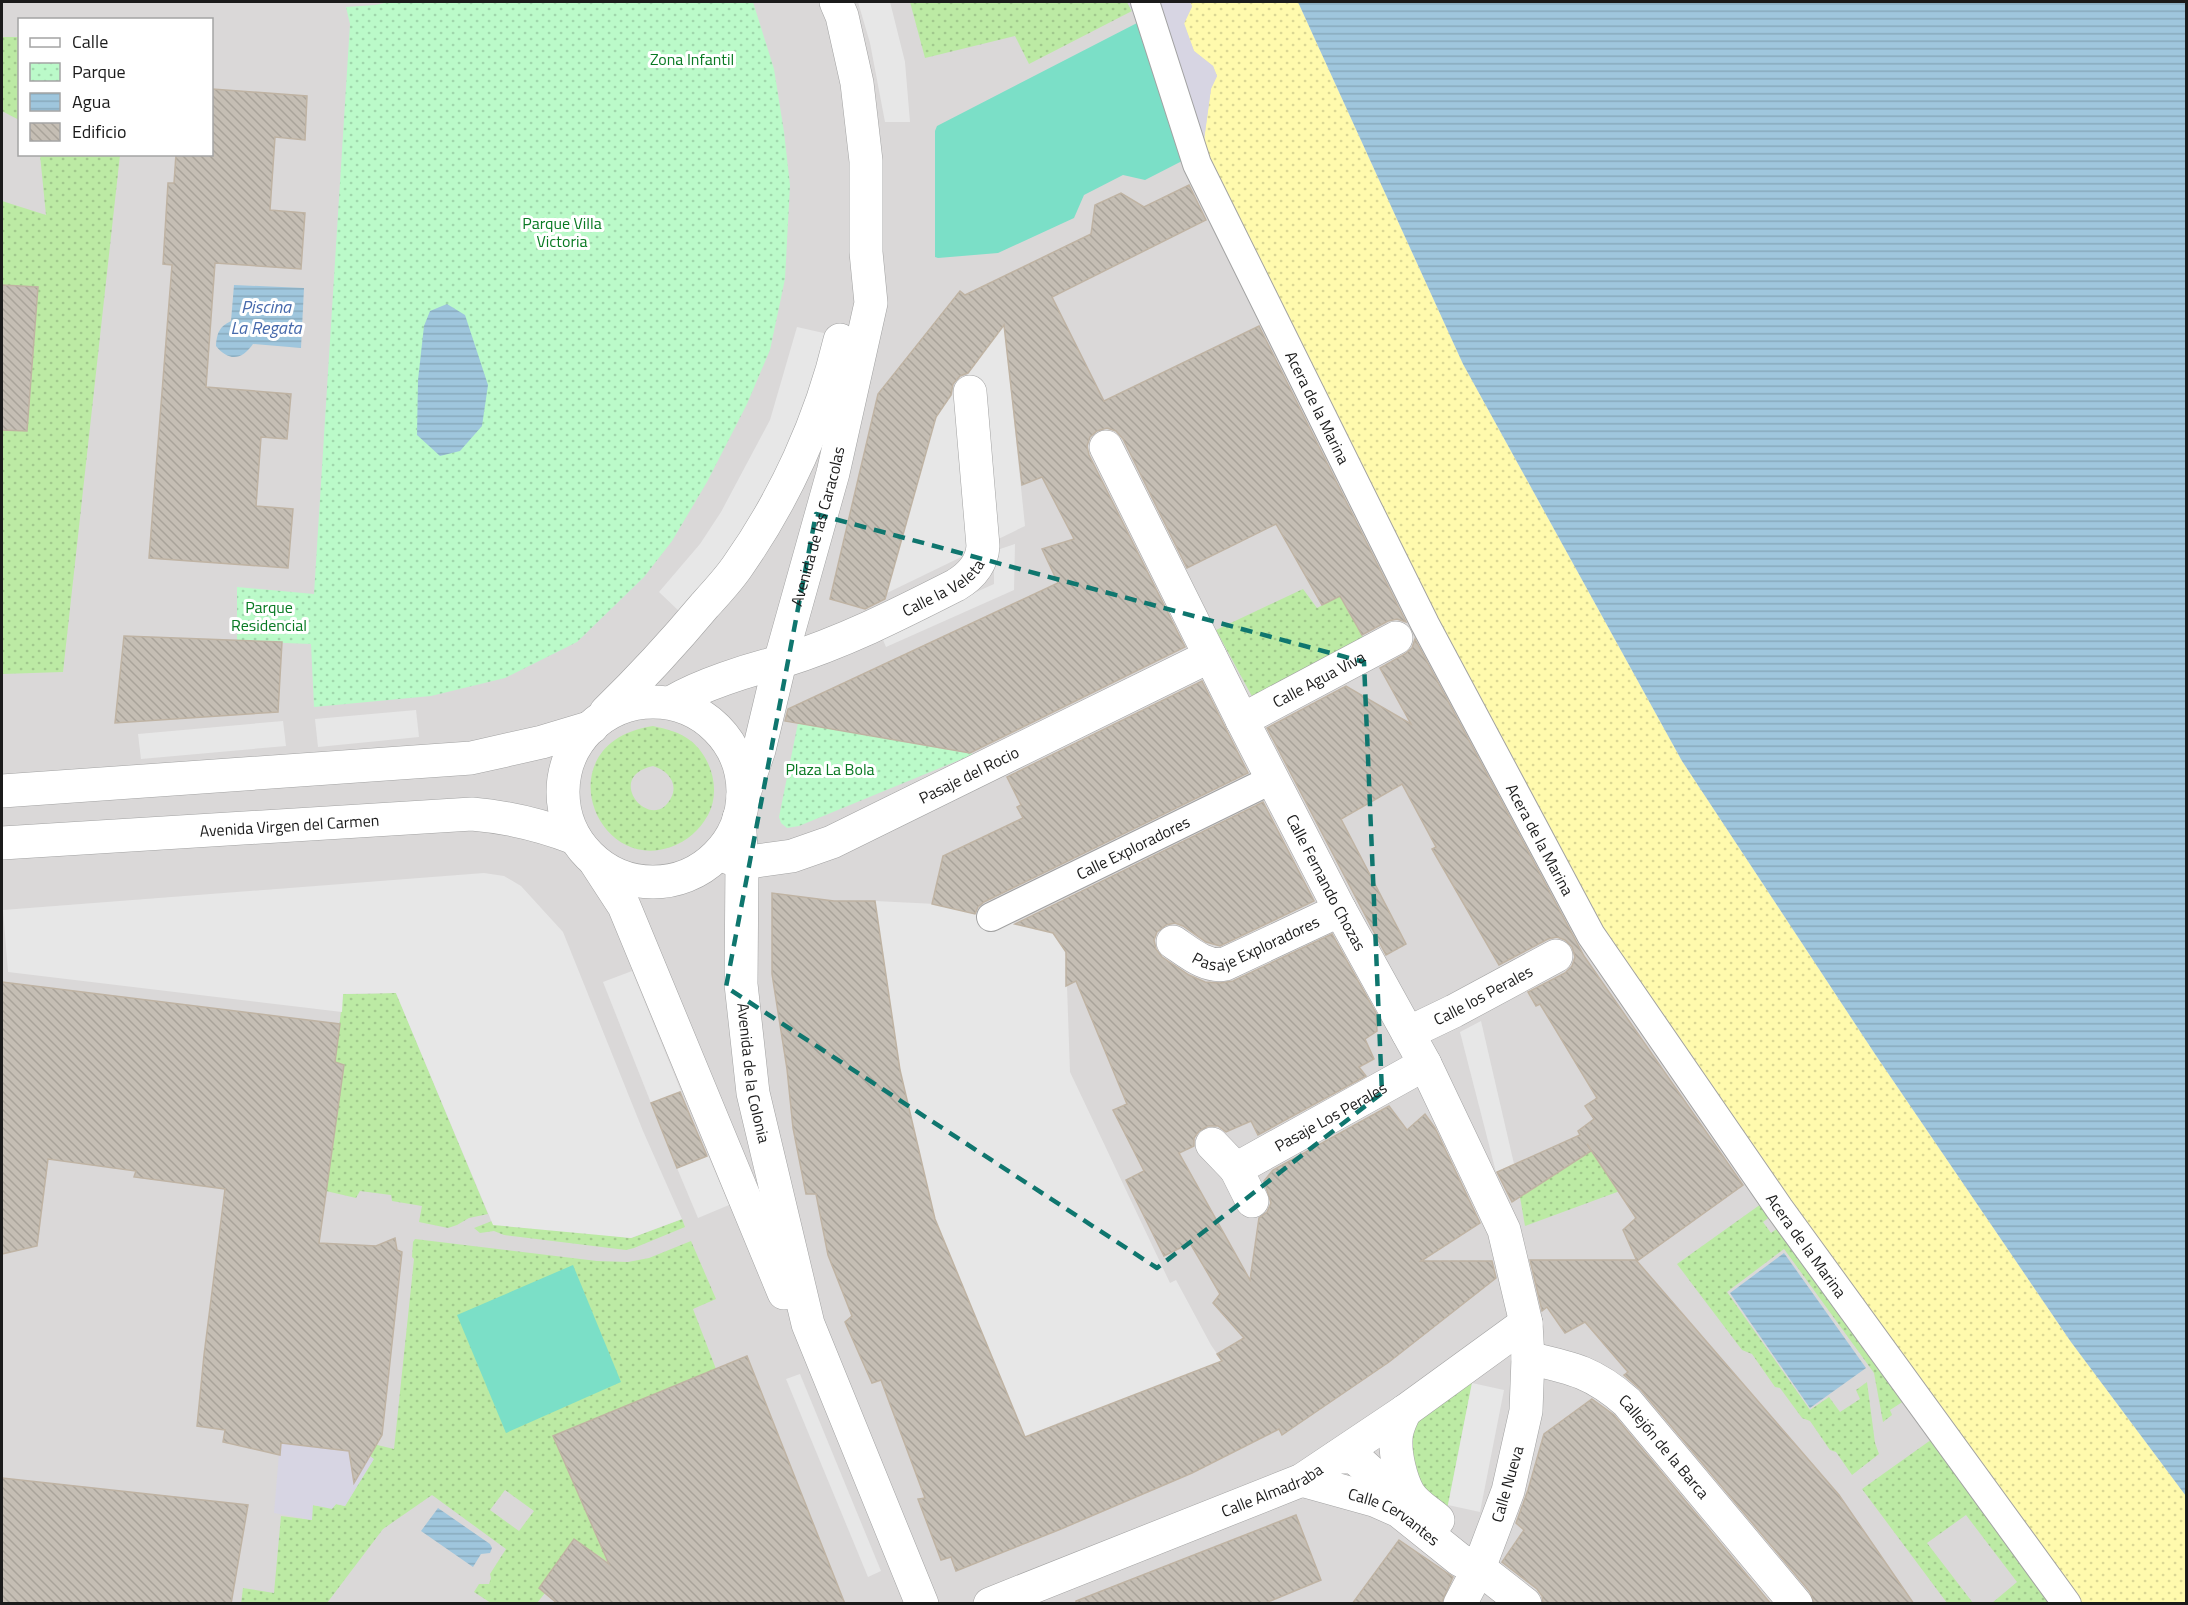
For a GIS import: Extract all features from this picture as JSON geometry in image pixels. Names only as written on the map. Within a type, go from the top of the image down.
[{"type":"street","name":"Avenida de las Caracolas","points":[[741,807],[759,750],[780,662],[833,473],[871,303],[866,252],[866,161],[857,83],[842,16],[836,2]]},
{"type":"street","name":"Acera de la Marina","points":[[1144,2],[1197,164],[1425,624],[1591,935],[1779,1208],[2067,1604]]},
{"type":"street","name":"Avenida de las Caracolas","points":[[596,722],[645,674],[711,599],[737,568],[767,519],[797,463],[830,382],[851,297],[866,252]]},
{"type":"street","name":"Calle la Veleta","points":[[672,702],[695,691],[764,666],[815,651],[861,633],[967,579],[981,560],[983,546],[970,392]]},
{"type":"street","name":"Calle Fernando Chozas","points":[[1106,447],[1340,910],[1425,1064],[1504,1230],[1526,1323]]},
{"type":"street","name":"Calle Agua Viva","points":[[1242,720],[1396,638]]},
{"type":"street","name":"Pasaje del Rocio","points":[[730,859],[792,856],[832,842],[1210,656]]},
{"type":"street","points":[[2,791],[471,758],[542,742],[596,722],[623,707],[649,702],[672,702],[697,714],[717,730],[733,750],[741,774],[741,807]]},
{"type":"street","points":[[596,722],[569,756],[562,783],[564,812],[585,850],[622,877],[653,882],[683,877],[710,862],[730,859]]},
{"type":"street","name":"Calle Exploradores","points":[[992,917],[1273,779]]},
{"type":"street","name":"Avenida de la Colonia","points":[[741,807],[730,859],[753,1093],[808,1324],[922,1604]]},
{"type":"street","name":"Avenida Virgen del Carmen","points":[[2,843],[471,814],[501,817],[547,827],[585,850]]},
{"type":"street","name":"Avenida de la Colonia","points":[[585,850],[624,906],[786,1297],[808,1324]]},
{"type":"street","name":"Pasaje Exploradores","points":[[1173,942],[1210,965],[1218,966],[1340,910]]},
{"type":"street","name":"Calle los Perales","points":[[1408,1033],[1556,956]]},
{"type":"street","name":"Pasaje Los Perales","points":[[1236,1169],[1425,1064]]},
{"type":"street","points":[[1212,1144],[1236,1169],[1252,1201]]},
{"type":"street","points":[[1526,1323],[1528,1358]]},
{"type":"street","name":"Calle Almadraba","points":[[990,1604],[1302,1480],[1405,1411],[1526,1323]]},
{"type":"street","name":"Calle Nueva","points":[[1460,1604],[1479,1568],[1508,1491],[1526,1411],[1528,1358]]},
{"type":"street","name":"Callejón de la Barca","points":[[1528,1358],[1578,1370],[1613,1390],[1627,1402],[1796,1604]]},
{"type":"street","name":"Calle Cervantes","points":[[1405,1411],[1397,1431],[1398,1452],[1403,1479],[1410,1494],[1420,1507]]},
{"type":"street","name":"Calle Cervantes","points":[[1337,1457],[1354,1457],[1402,1500],[1434,1516],[1471,1549],[1479,1568]]},
{"type":"street","name":"Calle Cervantes","points":[[1302,1480],[1374,1500],[1398,1511],[1460,1560],[1479,1568],[1525,1604]]},
{"type":"highlighted area","points":[[816,514],[1364,662],[1382,1093],[1157,1268],[726,987]]},
{"type":"shaded area","points":[[2,2],[1190,2],[1758,1157],[2082,1603],[2,1603]]},
{"type":"shaded area","points":[[858,2],[890,2],[905,62],[910,122],[885,122],[870,43]]},
{"type":"shaded area","points":[[1127,2],[1190,2],[1192,6],[1184,24],[1194,51],[1213,66],[1217,76],[1211,89],[1204,140],[1185,150],[1135,17]]},
{"type":"shaded area","points":[[1004,325],[1025,526],[887,593],[936,417]]},
{"type":"shaded area","points":[[797,327],[828,334],[806,411],[777,472],[738,543],[680,612],[659,592],[700,544],[721,512],[770,420]]},
{"type":"shaded area","points":[[1015,544],[1014,590],[886,647],[881,635],[994,584],[994,551]]},
{"type":"shaded area","points":[[416,710],[419,737],[318,747],[315,719]]},
{"type":"shaded area","points":[[283,721],[286,746],[141,759],[138,734]]},
{"type":"shaded area","points":[[484,873],[504,876],[521,886],[563,932],[643,1131],[682,1219],[631,1238],[493,1225],[396,993],[343,994],[342,1012],[8,972],[3,910]]},
{"type":"shaded area","points":[[875,901],[936,904],[1053,933],[1065,951],[1066,957],[1070,1072],[1170,1283],[1176,1280],[1222,1361],[1162,1387],[1065,1420],[1025,1437],[935,1219],[900,1070]]},
{"type":"shaded area","points":[[632,971],[681,1091],[651,1103],[603,982]]},
{"type":"shaded area","points":[[1481,1021],[1514,1164],[1496,1172],[1460,1032]]},
{"type":"shaded area","points":[[708,1155],[729,1205],[698,1218],[677,1168]]},
{"type":"shaded area","points":[[800,1374],[881,1571],[868,1577],[786,1379]]},
{"type":"shaded area","points":[[1472,1383],[1504,1390],[1480,1512],[1448,1505]]},
{"type":"shaded area","points":[[301,1431],[302,1446],[349,1451],[350,1457],[368,1459],[370,1456],[374,1459],[345,1506],[336,1504],[332,1509],[313,1505],[312,1520],[274,1513],[280,1442]]},
{"type":"green space","name":"Parque Villa Victoria","points":[[389,2],[753,2],[774,69],[784,132],[790,185],[785,279],[770,350],[747,404],[707,482],[672,541],[644,577],[577,642],[505,678],[431,696],[314,707],[311,644],[237,641],[237,587],[314,594],[350,24],[346,7]]},
{"type":"green space","points":[[910,2],[1127,2],[1132,11],[1029,64],[1015,36],[925,58]]},
{"type":"green space","points":[[1137,23],[1184,160],[1145,180],[1123,175],[1084,195],[1074,218],[998,253],[935,257],[935,131],[937,126]]},
{"type":"green space","points":[[2,37],[18,37],[18,119],[2,111]]},
{"type":"green space","points":[[40,156],[120,156],[63,672],[2,674],[2,423],[28,424],[38,287],[2,285],[2,201],[46,215]]},
{"type":"green space","points":[[1303,589],[1317,608],[1340,596],[1364,639],[1254,700],[1216,630]]},
{"type":"green space","name":"Plaza La Bola","points":[[798,723],[974,754],[799,826],[787,828],[781,823],[779,817]]},
{"type":"green space","points":[[653,726],[673,731],[687,738],[704,756],[714,786],[712,806],[701,826],[682,842],[671,847],[643,850],[620,842],[603,825],[593,803],[591,778],[600,755],[620,737]],"holes":[[[653,766],[667,774],[674,787],[671,798],[663,808],[653,810],[644,807],[631,791],[632,781],[638,772]]]},
{"type":"green space","points":[[396,993],[488,1214],[469,1218],[448,1228],[419,1222],[422,1206],[392,1201],[391,1195],[360,1191],[356,1198],[326,1191],[344,1065],[335,1062],[343,994]]},
{"type":"green space","points":[[1591,1151],[1606,1172],[1647,1181],[1525,1226],[1520,1197]]},
{"type":"green space","points":[[1761,1204],[1771,1216],[1763,1222],[1771,1233],[1778,1228],[1904,1401],[1890,1410],[1892,1415],[1883,1422],[1874,1373],[1784,1249],[1727,1292],[1810,1410],[1829,1397],[1840,1412],[1860,1399],[1856,1390],[1867,1382],[1875,1443],[1879,1454],[1852,1475],[1836,1452],[1830,1450],[1810,1421],[1802,1418],[1780,1388],[1775,1387],[1752,1354],[1742,1350],[1677,1264]]},
{"type":"green space","points":[[682,1219],[685,1227],[626,1250],[504,1235],[494,1231],[480,1233],[474,1228],[492,1221],[631,1238]]},
{"type":"green space","points":[[415,1239],[597,1261],[628,1262],[649,1258],[691,1241],[716,1299],[693,1309],[716,1369],[554,1436],[594,1529],[628,1552],[666,1603],[596,1554],[588,1566],[557,1563],[539,1588],[545,1593],[537,1603],[491,1603],[474,1592],[479,1584],[489,1584],[490,1574],[506,1549],[432,1495],[383,1529],[327,1603],[241,1604],[243,1588],[274,1593],[281,1516],[312,1520],[312,1505],[332,1508],[336,1504],[345,1506],[373,1459],[370,1456],[373,1444],[394,1449],[414,1259],[412,1257]],"holes":[[[505,1490],[534,1511],[519,1531],[490,1510]]]},
{"type":"green space","points":[[573,1265],[621,1382],[506,1433],[457,1315]]},
{"type":"green space","points":[[1468,1382],[1472,1383],[1448,1505],[1445,1509],[1422,1490],[1408,1447],[1417,1421]]},
{"type":"green space","points":[[1935,1437],[2056,1603],[1992,1603],[2017,1582],[1966,1515],[1927,1543],[1973,1603],[1947,1603],[1862,1489]]},
{"type":"sand","points":[[1190,2],[1298,2],[1463,364],[1682,761],[1875,1054],[2071,1342],[2186,1496],[2186,1603],[2082,1603],[1758,1157],[1600,926],[1436,617],[1203,147],[1211,88],[1217,76],[1213,66],[1194,51],[1184,23],[1192,7]]},
{"type":"water","points":[[1298,2],[2186,2],[2186,1496],[2071,1342],[1875,1054],[1682,761],[1463,364]]},
{"type":"water","name":"Piscina La Regata","points":[[234,285],[304,288],[301,348],[253,344],[240,356],[235,357],[221,351],[216,346],[217,337],[221,328],[231,321]]},
{"type":"water","points":[[447,304],[465,315],[488,385],[482,426],[460,451],[440,456],[417,435],[418,380],[424,326],[430,311]]},
{"type":"water","points":[[1784,1253],[1866,1368],[1810,1408],[1730,1293]]},
{"type":"water","points":[[438,1508],[490,1544],[492,1548],[490,1553],[481,1554],[473,1567],[421,1531]]},
{"type":"building","points":[[213,89],[307,96],[305,140],[275,137],[270,210],[305,213],[301,269],[215,263],[206,387],[291,394],[287,439],[261,437],[256,506],[293,509],[288,568],[149,558],[172,265],[163,264],[168,183],[174,183],[176,156],[213,156]]},
{"type":"building","points":[[1189,185],[1206,220],[1052,297],[1104,401],[1259,326],[1406,622],[1397,619],[1388,621],[1362,635],[1340,596],[1322,605],[1276,524],[1187,568],[1123,439],[1116,431],[1107,428],[1097,431],[1090,437],[1087,446],[1089,455],[1185,647],[970,753],[785,721],[788,709],[1058,583],[1042,549],[1074,539],[1042,477],[1022,485],[1004,325],[968,373],[960,376],[953,384],[951,395],[936,417],[885,599],[865,609],[830,599],[878,394],[960,291],[965,295],[1091,234],[1095,205],[1121,193],[1144,207]]},
{"type":"building","points":[[2,285],[38,287],[27,431],[2,430]]},
{"type":"building","points":[[124,636],[282,642],[278,712],[115,723]]},
{"type":"building","points":[[1415,639],[1584,956],[1743,1185],[1637,1261],[1623,1230],[1636,1218],[1587,1144],[1591,1151],[1512,1202],[1497,1172],[1580,1135],[1578,1131],[1594,1119],[1585,1106],[1597,1098],[1540,1004],[1536,1006],[1528,992],[1565,973],[1572,966],[1575,957],[1572,947],[1565,940],[1557,937],[1548,939],[1499,965],[1432,849],[1436,847],[1402,784],[1341,819],[1406,944],[1386,955],[1267,728],[1346,686],[1411,724],[1380,668],[1405,654],[1412,648]]},
{"type":"building","points":[[1202,681],[1248,773],[984,902],[975,914],[932,904],[943,856],[1023,818],[1017,807],[1021,805],[1007,777]]},
{"type":"building","points":[[1263,802],[1314,901],[1220,946],[1206,942],[1183,926],[1175,923],[1166,925],[1157,932],[1154,940],[1156,949],[1162,957],[1189,975],[1205,982],[1220,983],[1233,981],[1332,934],[1376,1013],[1377,1031],[1365,1039],[1374,1059],[1359,1067],[1366,1076],[1258,1135],[1251,1121],[1226,1132],[1218,1126],[1208,1126],[1199,1131],[1194,1138],[1194,1146],[1179,1153],[1250,1280],[1259,1218],[1267,1212],[1271,1203],[1264,1181],[1273,1170],[1389,1106],[1407,1130],[1425,1114],[1435,1128],[1480,1223],[1421,1261],[1492,1261],[1496,1278],[1389,1362],[1282,1435],[1279,1429],[1192,1473],[956,1571],[951,1557],[941,1560],[918,1499],[925,1498],[881,1380],[872,1383],[845,1322],[852,1316],[828,1255],[816,1194],[806,1194],[793,1128],[787,1069],[772,974],[772,893],[834,901],[875,901],[900,1070],[935,1219],[1025,1437],[1222,1361],[1217,1354],[1244,1338],[1213,1303],[1220,1294],[1190,1243],[1164,1256],[1126,1180],[1144,1171],[1113,1110],[1127,1104],[1076,981],[1066,986],[1066,952],[1053,933],[1015,924]]},
{"type":"building","points":[[2,982],[340,1024],[335,1062],[344,1065],[319,1243],[376,1246],[395,1238],[397,1250],[402,1252],[382,1435],[354,1483],[349,1451],[281,1443],[280,1455],[223,1442],[225,1430],[197,1426],[225,1189],[134,1177],[136,1171],[48,1159],[37,1246],[2,1254]]},
{"type":"building","points":[[680,1092],[707,1156],[677,1168],[651,1103]]},
{"type":"building","points":[[1530,1260],[1636,1260],[1839,1495],[1914,1604],[1814,1604],[1810,1592],[1641,1390],[1624,1375],[1628,1372],[1585,1322],[1565,1333],[1547,1307],[1542,1311]]},
{"type":"building","points":[[747,1356],[845,1604],[558,1604],[539,1588],[574,1539],[609,1564],[553,1436]]},
{"type":"building","points":[[1592,1399],[1614,1415],[1771,1604],[1543,1604],[1542,1596],[1537,1589],[1502,1562],[1524,1530],[1516,1523],[1544,1434]]},
{"type":"building","points":[[2,1478],[248,1505],[231,1604],[2,1604]]},
{"type":"building","points":[[1296,1515],[1321,1580],[1263,1604],[1076,1604],[1076,1601]]},
{"type":"building","points":[[1399,1540],[1453,1577],[1441,1604],[1352,1604]]},
{"type":"park label","name":"Zona Infantil","points":[[692,59]]},
{"type":"park label","name":"Parque Residencial","points":[[269,616]]}]
